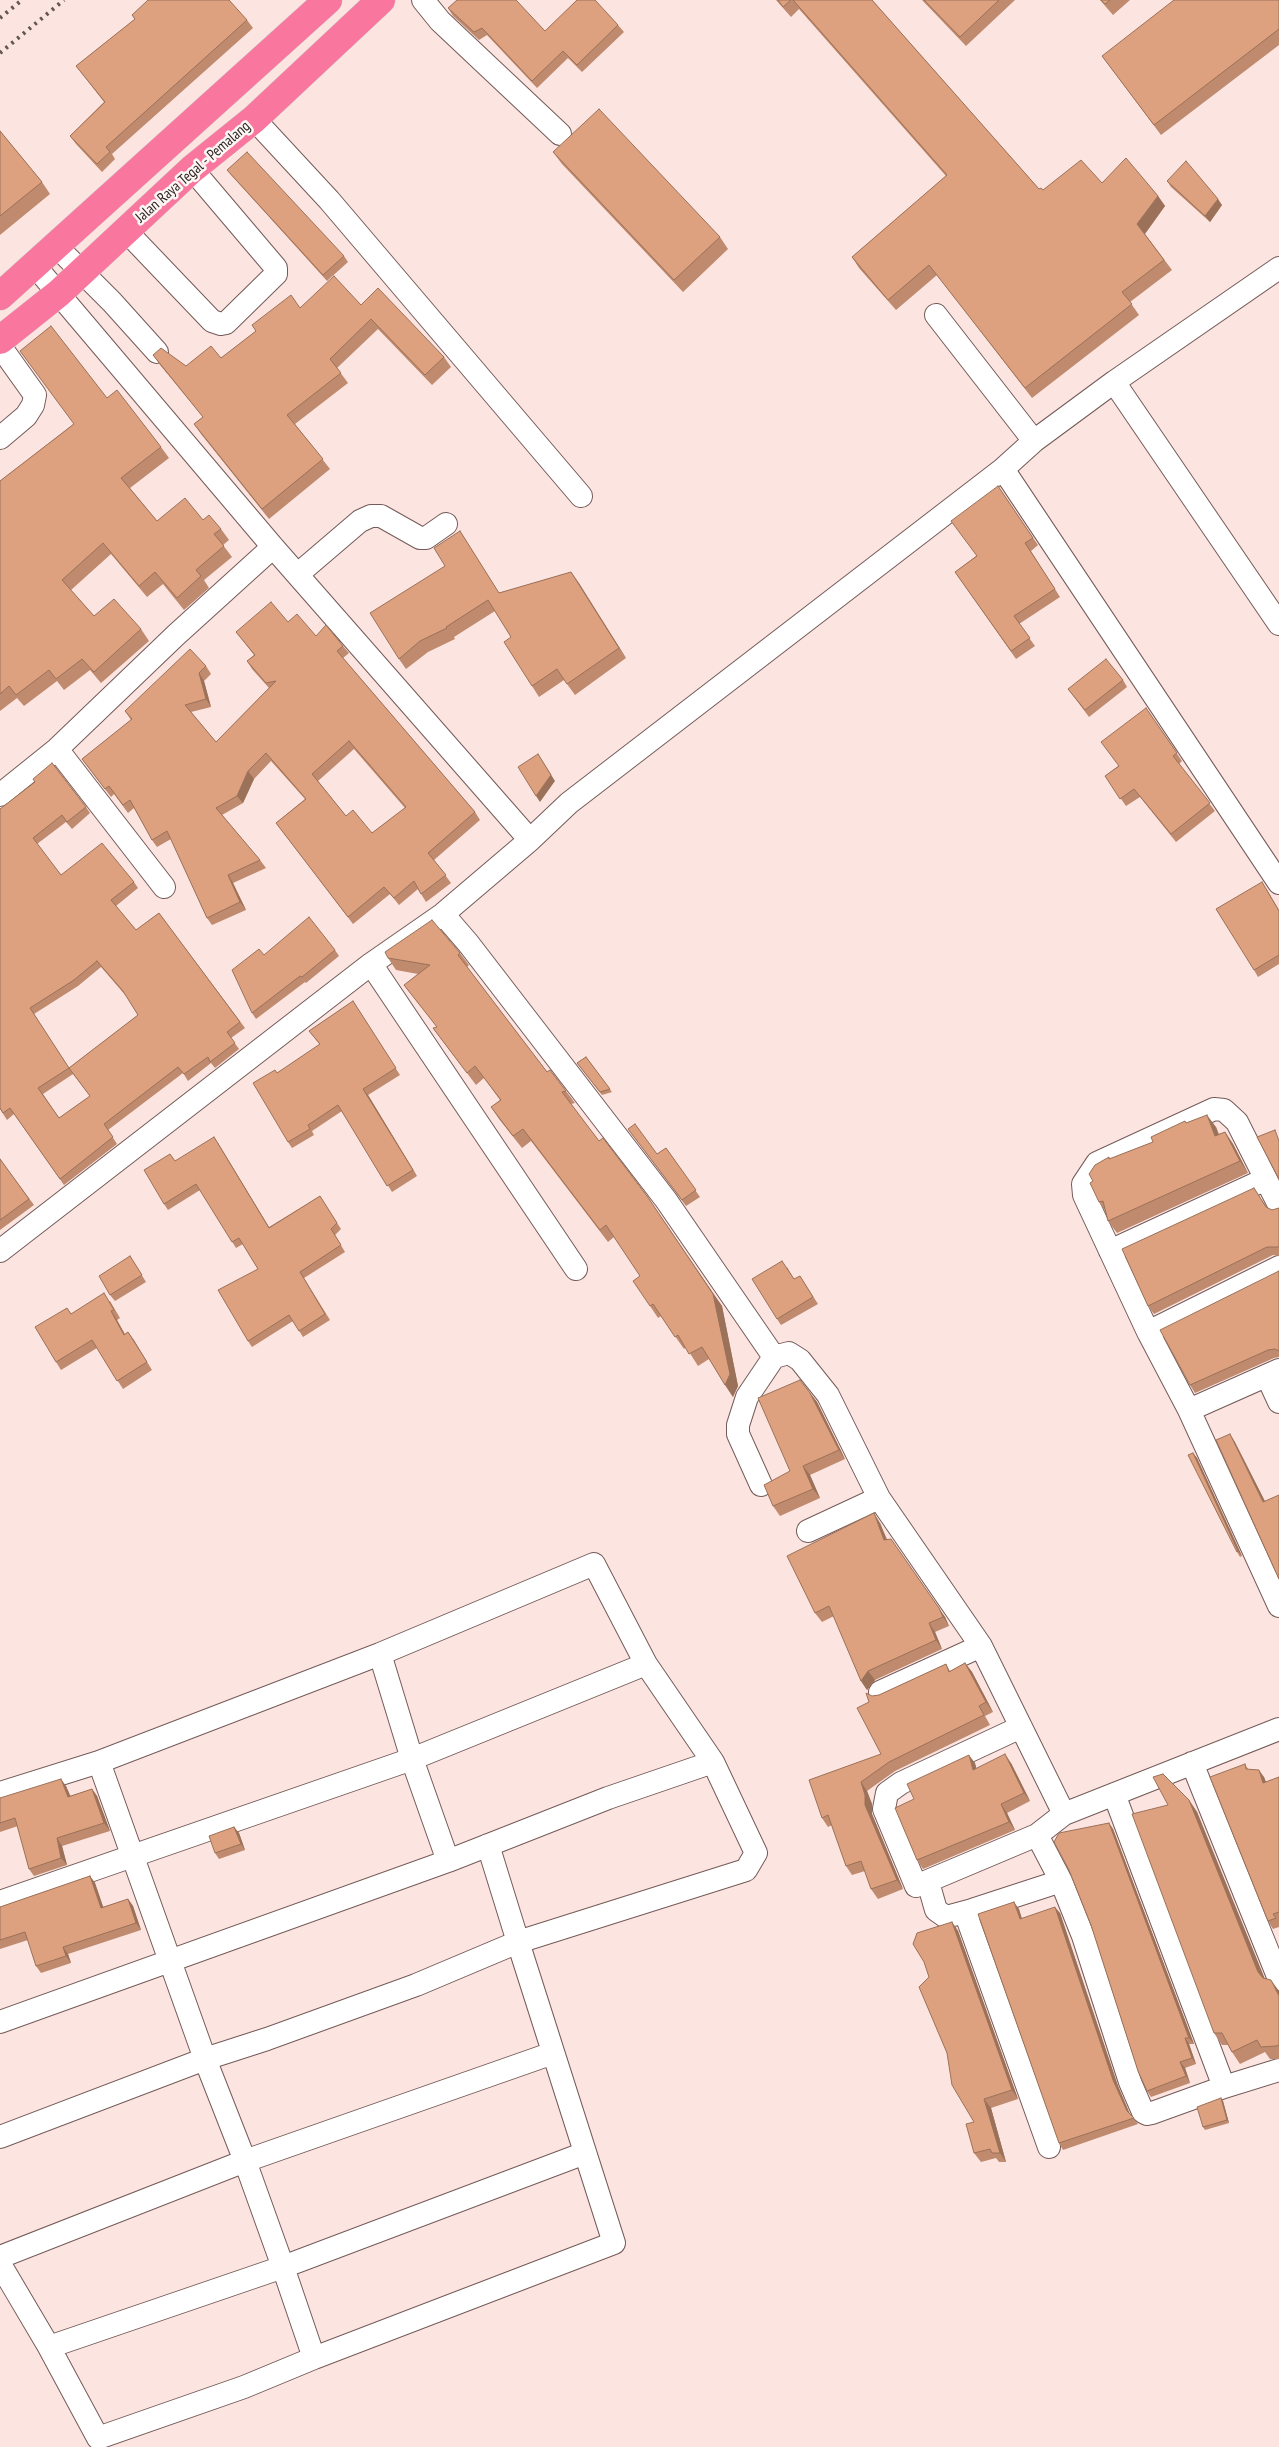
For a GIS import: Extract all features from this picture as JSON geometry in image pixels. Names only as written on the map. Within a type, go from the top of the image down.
[{"type":"highway","points":[[0,296],[57,247],[328,0]]},
{"type":"highway","name":"Jalan Raya Tegal - Pemalang","points":[[0,340],[59,293],[192,169],[254,119],[381,0]]},
{"type":"street","points":[[423,0],[440,21],[560,134]]},
{"type":"street","points":[[254,119],[329,200],[581,496]]},
{"type":"street","points":[[126,230],[212,321],[221,324],[226,323],[276,274],[276,268],[192,169]]},
{"type":"street","points":[[57,247],[157,352]]},
{"type":"street","points":[[35,266],[273,547],[530,840]]},
{"type":"street","points":[[0,1251],[371,964],[443,914],[530,840],[568,803],[1002,469],[1034,441],[1114,382],[1279,268]]},
{"type":"street","points":[[936,315],[1034,441]]},
{"type":"street","points":[[0,346],[35,395],[34,405],[26,416],[0,438]]},
{"type":"street","points":[[1114,382],[1279,624]]},
{"type":"street","points":[[1002,469],[1279,883]]},
{"type":"street","points":[[298,574],[360,521],[371,516],[381,516],[420,538],[426,538],[446,524]]},
{"type":"street","points":[[0,795],[57,749],[176,635],[273,547]]},
{"type":"street","points":[[57,749],[164,887]]},
{"type":"street","points":[[443,914],[468,943],[666,1200],[774,1357]]},
{"type":"street","points":[[371,964],[576,1269]]},
{"type":"street","points":[[1279,1205],[1237,1122],[1224,1110],[1214,1109],[1097,1163],[1083,1184],[1084,1195],[1110,1251],[1148,1332],[1189,1410],[1279,1606]]},
{"type":"street","points":[[1110,1251],[1266,1179]]},
{"type":"street","points":[[1148,1332],[1279,1267]]},
{"type":"street","points":[[761,1484],[738,1434],[738,1425],[747,1398],[774,1357],[789,1353],[809,1368],[836,1410],[879,1498],[981,1646],[1064,1814]]},
{"type":"street","points":[[1189,1410],[1273,1373],[1279,1402]]},
{"type":"street","points":[[808,1531],[879,1498]]},
{"type":"street","points":[[0,1793],[99,1762],[380,1654],[594,1564],[646,1664],[714,1762],[756,1853],[746,1870],[518,1942],[406,1988],[267,2039],[205,2059],[0,2137]]},
{"type":"street","points":[[880,1692],[981,1646]]},
{"type":"street","points":[[380,1654],[412,1759],[448,1861]]},
{"type":"street","points":[[0,1902],[412,1759],[646,1664]]},
{"type":"street","points":[[1021,1727],[900,1783],[887,1793],[884,1809],[915,1884],[919,1886],[1037,1835],[1064,1814],[1279,1729]]},
{"type":"street","points":[[99,1762],[134,1855],[205,2059],[245,2161],[314,2358]]},
{"type":"street","points":[[0,2022],[170,1963],[448,1861],[608,1798],[714,1762]]},
{"type":"street","points":[[1192,1763],[1279,1979]]},
{"type":"street","points":[[1114,1794],[1224,2087]]},
{"type":"street","points":[[1037,1835],[1061,1880],[1083,1936],[1130,2082],[1143,2112],[1147,2114],[1152,2113],[1224,2087],[1279,2070]]},
{"type":"street","points":[[0,2264],[98,2438],[244,2387],[314,2358],[614,2243],[488,1845]]},
{"type":"street","points":[[928,1882],[936,1910],[940,1915],[946,1917],[1061,1880]]},
{"type":"street","points":[[965,1912],[1049,2147]]},
{"type":"street","points":[[0,2257],[245,2161],[553,2053]]},
{"type":"street","points":[[48,2347],[283,2267],[585,2153]]},
{"type":"building","points":[[148,0],[229,0],[247,20],[106,147],[110,152],[97,164],[70,136],[105,102],[76,66],[135,19],[132,15]]},
{"type":"building","points":[[457,0],[516,0],[545,31],[577,0],[595,0],[618,25],[577,65],[563,51],[532,81],[482,28],[474,32],[448,8]]},
{"type":"building","points":[[778,0],[791,0],[783,7]]},
{"type":"building","points":[[793,0],[872,0],[1039,189],[1043,190],[1081,160],[1102,183],[1126,158],[1158,196],[1137,224],[1164,260],[1122,292],[1132,304],[1025,388],[929,265],[888,300],[852,257],[947,175]]},
{"type":"building","points":[[924,0],[999,0],[960,37]]},
{"type":"building","points":[[1101,0],[1110,0],[1105,4]]},
{"type":"building","points":[[1174,0],[1279,0],[1279,29],[1154,125],[1102,56]]},
{"type":"building","points":[[599,109],[720,237],[674,280],[553,152]]},
{"type":"building","points":[[0,131],[42,182],[0,216]]},
{"type":"building","points":[[247,152],[344,256],[323,275],[227,170]]},
{"type":"building","points":[[1186,161],[1218,199],[1205,216],[1167,181]]},
{"type":"building","points":[[334,276],[361,305],[378,288],[444,357],[425,375],[371,319],[330,359],[341,373],[287,415],[323,459],[262,509],[194,424],[203,417],[153,355],[161,348],[186,366],[211,346],[221,358],[256,331],[252,325],[291,295],[300,308]]},
{"type":"building","points":[[51,326],[107,398],[117,390],[161,447],[121,478],[157,521],[185,498],[203,520],[209,515],[221,529],[214,534],[224,546],[196,570],[201,576],[177,598],[155,572],[139,586],[103,543],[62,580],[94,616],[114,599],[141,629],[94,672],[82,659],[56,679],[49,670],[16,695],[9,686],[0,694],[0,481],[74,424],[20,351]]},
{"type":"building","points":[[998,486],[1033,538],[1025,543],[1055,589],[1014,616],[1030,638],[1011,651],[955,572],[977,556],[951,521]]},
{"type":"building","points":[[460,531],[499,593],[571,572],[619,648],[567,684],[557,669],[532,686],[504,642],[511,637],[488,600],[447,628],[420,641],[399,659],[370,613],[445,566],[434,548]]},
{"type":"building","points":[[271,602],[288,622],[297,614],[316,636],[326,625],[343,646],[337,651],[475,812],[428,853],[446,875],[421,894],[414,881],[394,898],[384,887],[348,917],[276,823],[306,799],[266,753],[248,771],[237,796],[216,808],[260,860],[228,875],[240,902],[207,918],[167,831],[152,840],[130,800],[123,805],[109,786],[105,789],[82,759],[132,719],[125,711],[190,649],[206,666],[199,673],[206,699],[185,705],[216,742],[276,681],[266,683],[247,661],[255,655],[236,632]],"holes":[[[349,741],[406,807],[372,833],[353,810],[346,816],[312,774]]]},
{"type":"building","points":[[1106,659],[1123,680],[1085,710],[1068,689]]},
{"type":"building","points":[[1146,708],[1177,753],[1173,756],[1210,803],[1171,834],[1134,789],[1120,799],[1105,776],[1119,766],[1101,742]]},
{"type":"building","points":[[538,754],[551,775],[536,796],[518,767]]},
{"type":"building","points":[[52,763],[86,807],[67,822],[62,815],[33,838],[61,875],[102,843],[134,882],[111,900],[136,930],[159,913],[240,1022],[227,1032],[235,1043],[210,1062],[208,1057],[184,1074],[178,1067],[104,1124],[113,1137],[60,1179],[10,1108],[3,1113],[0,1108],[0,809],[35,782],[33,779]],"holes":[[[97,961],[123,991],[138,1015],[69,1068],[30,1008],[74,980]],[[69,1068],[90,1096],[59,1118],[38,1088]]]},
{"type":"building","points":[[1262,882],[1279,911],[1279,955],[1254,970],[1216,909]]},
{"type":"building","points":[[309,917],[335,950],[302,977],[300,976],[252,1013],[232,970],[259,949],[264,955]]},
{"type":"building","points":[[432,920],[460,953],[458,955],[547,1072],[550,1070],[566,1091],[562,1092],[599,1141],[603,1138],[647,1196],[713,1294],[730,1374],[725,1385],[702,1347],[689,1354],[678,1335],[675,1337],[653,1304],[650,1306],[633,1281],[640,1276],[606,1225],[600,1230],[523,1129],[513,1136],[491,1107],[501,1100],[475,1066],[467,1073],[433,1028],[437,1027],[404,985],[430,965],[388,958],[385,952]]},
{"type":"building","points":[[353,1001],[396,1068],[363,1089],[413,1170],[387,1186],[338,1105],[308,1125],[310,1129],[288,1142],[253,1083],[275,1070],[277,1073],[320,1044],[309,1031]]},
{"type":"building","points":[[586,1057],[610,1089],[600,1092],[577,1063]]},
{"type":"building","points":[[1207,1115],[1215,1136],[1225,1132],[1240,1161],[1108,1221],[1103,1201],[1099,1202],[1090,1183],[1093,1181],[1089,1174],[1095,1165],[1109,1157],[1109,1159],[1153,1142],[1151,1137],[1185,1121],[1186,1123]]},
{"type":"building","points":[[635,1124],[657,1154],[666,1148],[696,1190],[682,1200],[628,1129]]},
{"type":"building","points":[[1275,1130],[1279,1141],[1279,1179],[1257,1137]]},
{"type":"building","points":[[214,1137],[269,1228],[320,1196],[337,1223],[331,1229],[341,1245],[300,1272],[325,1314],[299,1331],[289,1315],[248,1341],[218,1290],[258,1269],[239,1238],[232,1242],[196,1184],[164,1204],[144,1170],[170,1154],[175,1161]]},
{"type":"building","points":[[0,1159],[29,1199],[0,1220]]},
{"type":"building","points":[[1254,1188],[1266,1207],[1272,1210],[1279,1208],[1279,1247],[1267,1247],[1148,1306],[1122,1249]]},
{"type":"building","points":[[130,1256],[142,1275],[110,1295],[99,1276]]},
{"type":"building","points":[[782,1261],[794,1279],[800,1276],[813,1297],[777,1319],[752,1279]]},
{"type":"building","points":[[1279,1271],[1279,1351],[1275,1349],[1268,1350],[1190,1385],[1160,1330]]},
{"type":"building","points":[[104,1293],[114,1310],[111,1311],[124,1335],[128,1332],[147,1362],[117,1381],[92,1340],[56,1362],[35,1327],[67,1308],[71,1314]]},
{"type":"building","points":[[800,1380],[810,1393],[839,1450],[803,1466],[813,1489],[773,1506],[764,1485],[790,1471],[758,1398]]},
{"type":"building","points":[[1230,1434],[1263,1502],[1279,1495],[1279,1579],[1216,1440]]},
{"type":"building","points":[[1193,1453],[1238,1551],[1237,1552],[1188,1455]]},
{"type":"building","points":[[874,1513],[884,1540],[891,1539],[939,1608],[943,1617],[929,1623],[936,1640],[868,1671],[861,1681],[829,1606],[815,1613],[787,1556]]},
{"type":"building","points":[[965,1663],[986,1702],[979,1706],[984,1715],[889,1762],[861,1782],[865,1795],[865,1805],[897,1880],[871,1889],[861,1861],[846,1866],[828,1815],[822,1818],[809,1780],[881,1754],[857,1708],[869,1702],[866,1693],[872,1696],[879,1695],[946,1664],[949,1672]]},
{"type":"building","points":[[1005,1754],[1024,1793],[1001,1804],[1009,1822],[917,1860],[895,1808],[914,1799],[907,1784],[969,1755],[973,1770]]},
{"type":"building","points":[[1245,1764],[1246,1769],[1259,1770],[1263,1783],[1279,1777],[1279,1912],[1273,1914],[1276,1918],[1268,1921],[1210,1777]]},
{"type":"building","points":[[1163,1774],[1189,1800],[1258,1972],[1263,1978],[1271,1980],[1279,1996],[1279,2045],[1261,2047],[1257,2040],[1232,2052],[1222,2033],[1214,2033],[1132,1814],[1168,1805],[1153,1777]]},
{"type":"building","points":[[61,1779],[68,1797],[92,1789],[104,1823],[57,1838],[61,1858],[29,1869],[15,1818],[0,1823],[0,1798]]},
{"type":"building","points":[[1109,1823],[1189,2038],[1185,2038],[1192,2058],[1180,2062],[1186,2076],[1147,2091],[1138,2071],[1091,1925],[1069,1870],[1054,1842],[1059,1833]]},
{"type":"building","points":[[234,1827],[241,1844],[215,1853],[209,1836]]},
{"type":"building","points":[[90,1876],[101,1908],[128,1899],[136,1923],[63,1947],[66,1956],[36,1966],[25,1932],[0,1940],[0,1907]]},
{"type":"building","points":[[1014,1902],[1020,1919],[1055,1907],[1113,2080],[1127,2111],[1134,2118],[1059,2143],[978,1914]]},
{"type":"building","points":[[952,1922],[1012,2090],[984,2099],[1000,2153],[992,2153],[990,2149],[974,2153],[966,2124],[974,2122],[952,2085],[947,2053],[919,1987],[929,1977],[924,1962],[913,1944],[917,1933]]},
{"type":"building","points":[[1221,2098],[1227,2120],[1203,2127],[1197,2107]]},
{"type":"railway","points":[[0,18],[22,0]]},
{"type":"railway","points":[[0,53],[64,0]]}]
